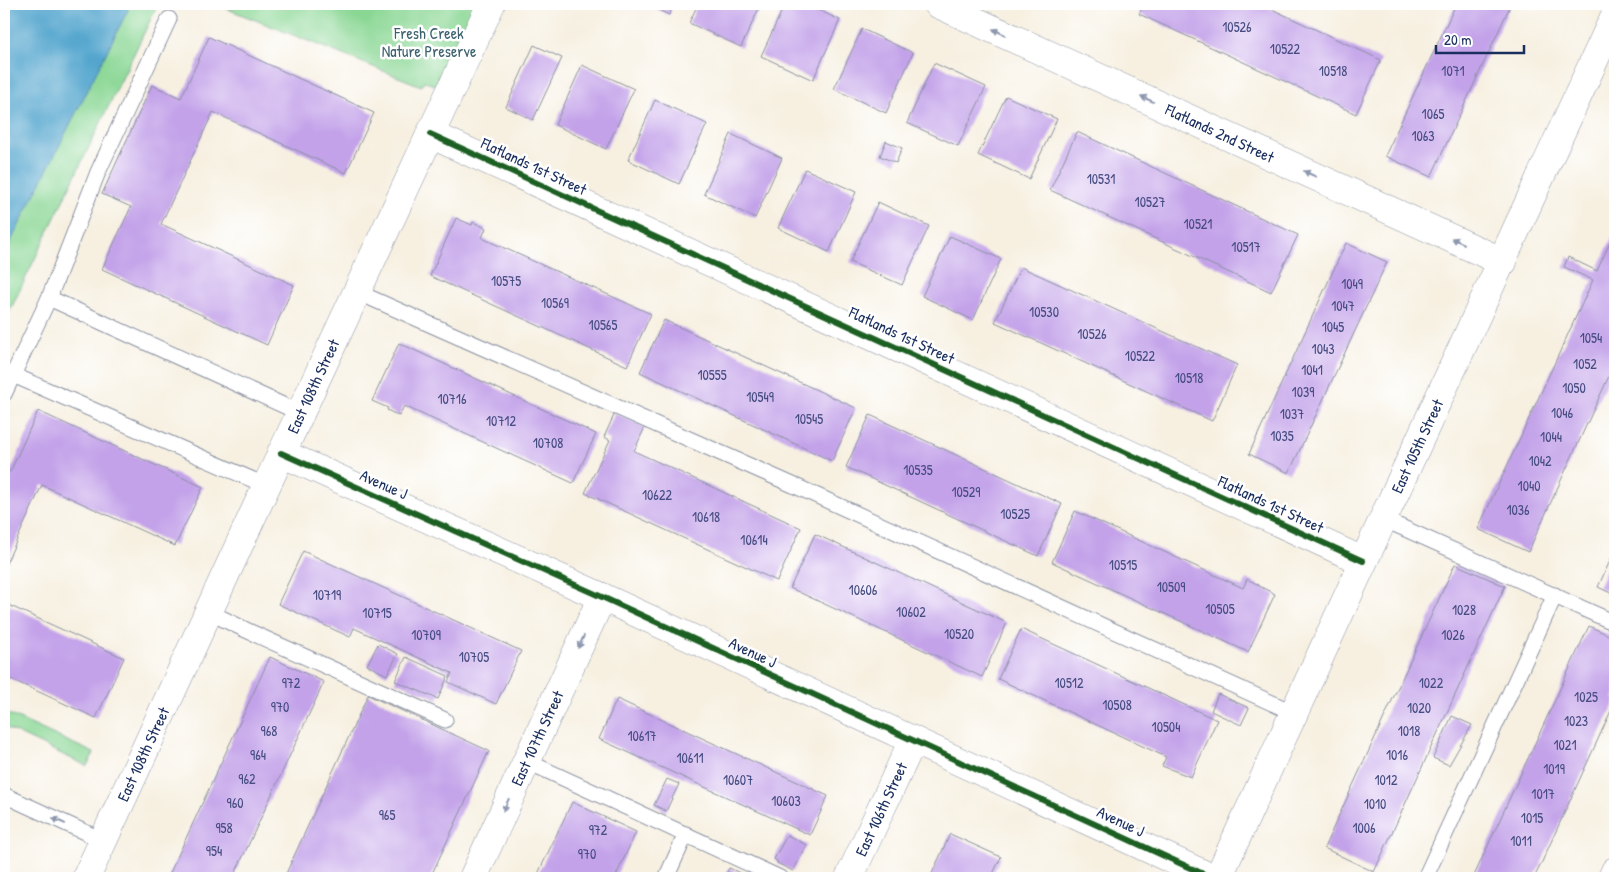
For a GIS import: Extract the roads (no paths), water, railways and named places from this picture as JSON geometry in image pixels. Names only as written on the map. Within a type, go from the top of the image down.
[{"type":"street","name":"East 108th Street","points":[[86,878],[281,453],[492,4]]},
{"type":"street","name":"Flatlands 2nd Street","points":[[938,4],[1502,262]]},
{"type":"street","name":"East 105th Street","points":[[1218,878],[1615,15]]},
{"type":"street","name":"Flatlands 1st Street","points":[[430,134],[1363,561]]},
{"type":"street","name":"Avenue J","points":[[281,453],[602,597],[1212,878]]},
{"type":"street","name":"East 107th Street","points":[[473,878],[602,597]]},
{"type":"street","name":"East 106th Street","points":[[849,878],[912,740]]},
{"type":"street","points":[[1612,878],[1615,871]]},
{"type":"lane","points":[[4,394],[49,298],[98,172],[168,19]]},
{"type":"lane","points":[[357,292],[802,489],[1294,713]]},
{"type":"lane","points":[[49,298],[300,413]]},
{"type":"lane","points":[[13,375],[266,486]]},
{"type":"lane","points":[[1383,519],[1615,623]]},
{"type":"lane","points":[[1425,878],[1555,595]]},
{"type":"lane","points":[[209,612],[446,720]]},
{"type":"lane","points":[[526,761],[780,878]]},
{"type":"lane","points":[[4,795],[104,841]]},
{"type":"lane","points":[[666,878],[686,834]]},
{"type":"water","points":[[4,4],[131,4],[4,255]]},
{"type":"park label","name":"Fresh Creek Nature Preserve","points":[[429,42]]}]
